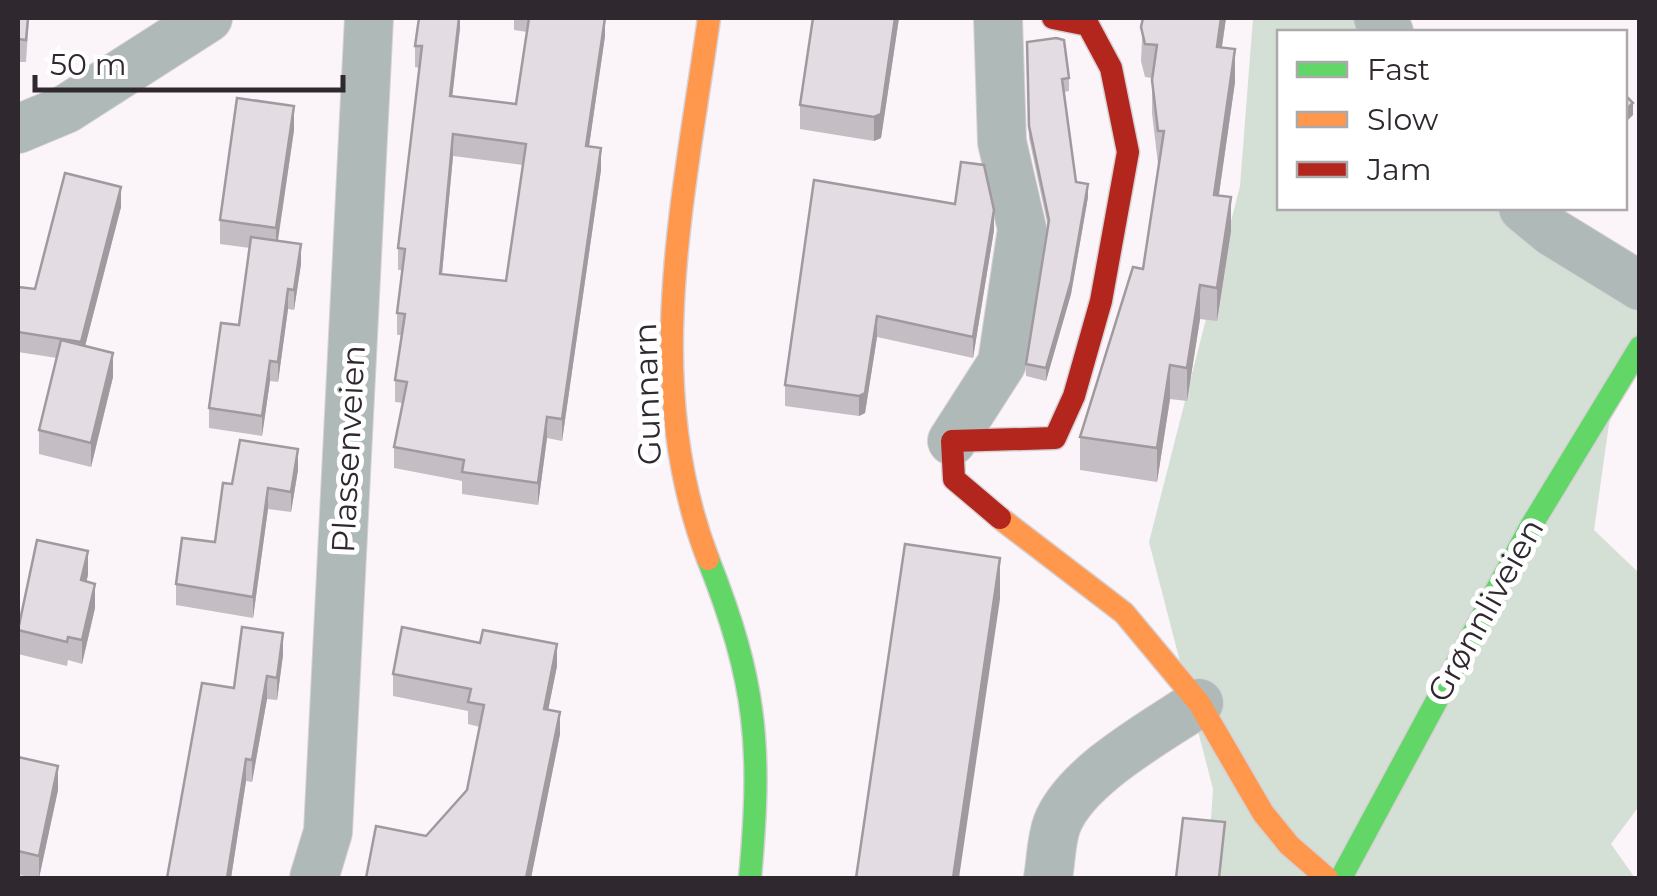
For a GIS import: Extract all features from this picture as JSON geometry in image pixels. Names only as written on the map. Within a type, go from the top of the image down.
[{"type":"street","points":[[18,129],[66,108],[208,18]]},
{"type":"street","name":"Plassenveien","points":[[314,878],[328,832],[369,18]]},
{"type":"street","name":"Gunnarn","points":[[709,18],[680,239],[673,416],[684,484],[745,661],[756,712],[759,767],[750,878]]},
{"type":"street","points":[[998,18],[1002,142],[1022,229],[1002,363],[952,441],[954,478],[1037,550],[1124,613],[1199,703],[1264,813],[1289,845],[1327,878]]},
{"type":"street","points":[[952,441],[1055,438],[1074,396],[1101,302],[1128,152],[1111,68],[1088,25],[1053,18]]},
{"type":"street","points":[[1525,210],[1552,232],[1640,286]]},
{"type":"street","name":"Grønnliveien","points":[[1341,878],[1531,526],[1640,347]]},
{"type":"street","points":[[1048,878],[1057,824],[1072,802],[1107,766],[1199,703]]},
{"type":"shaded area","points":[[1253,18],[1365,18],[1375,30],[1277,30],[1277,210],[1553,210],[1639,267],[1639,355],[1612,403],[1594,530],[1639,573],[1639,806],[1611,844],[1635,878],[1207,878],[1213,789],[1149,542],[1240,186]]},
{"type":"building","points":[[18,18],[28,18],[26,40],[18,39]]},
{"type":"building","points":[[419,18],[459,18],[450,96],[516,104],[529,18],[605,18],[586,146],[601,148],[562,419],[547,417],[538,483],[462,472],[464,460],[394,447],[407,382],[395,380],[405,314],[397,313],[405,249],[398,248],[422,46],[415,46]],"holes":[[[453,134],[526,144],[506,281],[440,274]]]},
{"type":"building","points":[[813,18],[895,18],[881,114],[874,117],[800,105]]},
{"type":"building","points":[[1143,18],[1221,18],[1217,47],[1235,49],[1214,195],[1231,197],[1217,288],[1200,285],[1187,368],[1170,365],[1157,448],[1080,437],[1133,267],[1143,269],[1164,131],[1158,131],[1152,80],[1157,45],[1145,44]]},
{"type":"building","points":[[1064,40],[1069,78],[1062,79],[1076,182],[1088,184],[1071,281],[1046,368],[1026,364],[1049,220],[1029,126],[1027,42]]},
{"type":"building","points":[[237,98],[294,106],[276,228],[220,220]]},
{"type":"building","points":[[961,162],[984,165],[994,210],[973,337],[877,316],[865,393],[859,396],[785,385],[814,180],[955,204]]},
{"type":"building","points":[[65,173],[121,187],[81,342],[18,332],[18,287],[35,289]]},
{"type":"building","points":[[251,237],[301,244],[294,290],[288,289],[278,362],[270,361],[262,416],[209,408],[221,323],[239,325]]},
{"type":"building","points":[[61,340],[113,353],[91,443],[39,430]]},
{"type":"building","points":[[240,440],[298,449],[291,492],[268,488],[253,597],[176,584],[182,538],[215,542],[223,483],[232,484]]},
{"type":"building","points":[[37,540],[88,551],[81,580],[95,584],[82,640],[68,637],[67,642],[18,630]]},
{"type":"building","points":[[905,544],[1000,558],[953,878],[856,878]]},
{"type":"building","points":[[242,627],[283,633],[277,678],[267,676],[252,760],[246,759],[227,878],[167,878],[202,683],[234,688]]},
{"type":"building","points":[[402,627],[480,643],[483,630],[557,644],[544,709],[560,712],[526,878],[366,878],[376,826],[426,836],[467,790],[484,705],[468,702],[471,689],[393,674]]},
{"type":"building","points":[[18,757],[58,766],[39,856],[18,851]]},
{"type":"building","points":[[1183,818],[1225,822],[1219,878],[1176,878]]},
{"type":"traffic: fast","points":[[1341,878],[1531,526],[1640,347]]},
{"type":"traffic: fast","points":[[708,559],[737,643],[752,716],[755,790],[750,878]]},
{"type":"traffic: slow","points":[[708,559],[687,493],[676,426],[672,358],[680,222],[709,18]]},
{"type":"traffic: slow","points":[[1000,518],[1124,613],[1199,703],[1263,813],[1289,845],[1327,878]]},
{"type":"traffic: jam","points":[[1000,518],[954,479],[952,441],[1055,438],[1074,396],[1101,301],[1128,152],[1111,68],[1088,25],[1053,18]]}]
